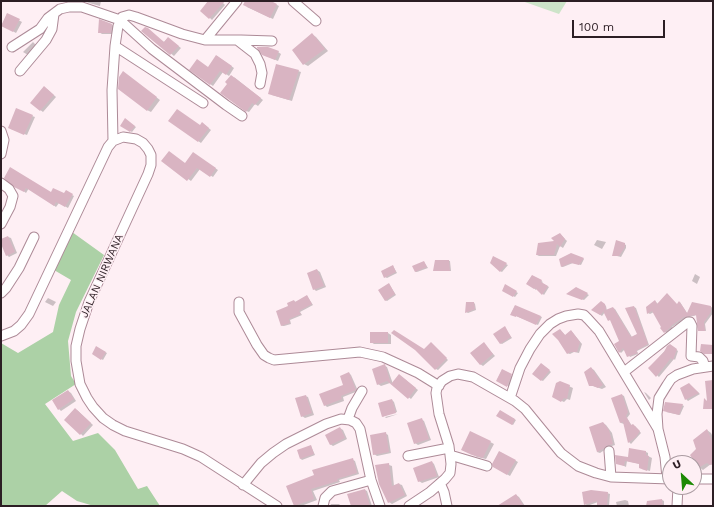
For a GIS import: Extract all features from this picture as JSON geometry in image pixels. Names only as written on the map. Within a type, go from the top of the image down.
[{"type":"street","points":[[205,40],[237,1]]},
{"type":"street","points":[[292,1],[316,21]]},
{"type":"street","points":[[12,47],[40,28],[48,18],[64,8],[82,7],[120,20],[152,49],[242,116]]},
{"type":"street","points":[[20,71],[46,40],[52,29],[54,14]]},
{"type":"street","points":[[1,336],[14,331],[30,314],[105,152],[113,140],[112,90],[115,46],[120,20],[125,16],[136,16],[182,34],[205,40],[272,41]]},
{"type":"street","points":[[237,40],[255,54],[260,64],[262,73],[260,84]]},
{"type":"street","points":[[115,46],[203,104]]},
{"type":"street","points":[[1,131],[4,140],[1,154]]},
{"type":"street","name":"JALAN NIRWANA","points":[[113,140],[123,137],[136,139],[146,145],[151,155],[150,165],[148,174],[89,302],[80,329],[76,346],[76,361],[80,384],[93,408],[113,425],[125,431],[183,449],[201,457],[277,506]]},
{"type":"street","points":[[1,183],[9,189],[12,196],[10,207],[1,224]]},
{"type":"street","points":[[1,293],[19,268],[34,237]]},
{"type":"street","points":[[239,302],[239,312],[257,345],[269,358],[274,360],[360,352],[383,357],[440,383]]},
{"type":"street","points":[[510,398],[520,368],[540,334],[550,324],[566,316],[578,314],[588,319],[599,331],[658,429]]},
{"type":"street","points":[[624,372],[688,322],[690,322],[692,326],[691,356],[698,357],[709,367]]},
{"type":"street","points":[[664,455],[656,414],[658,403],[667,385],[671,379],[686,371],[709,367]]},
{"type":"street","points":[[409,506],[430,492],[450,473],[448,438],[439,414],[436,394],[440,383],[450,376],[458,374],[473,377],[510,398],[525,409],[568,459],[585,469],[611,477],[662,478]]},
{"type":"street","points":[[348,419],[352,408],[362,391]]},
{"type":"street","points":[[644,405],[658,403]]},
{"type":"street","points":[[243,485],[272,452],[326,424],[341,419],[348,419],[356,423],[360,429],[371,480],[380,506]]},
{"type":"street","points":[[610,451],[611,477]]},
{"type":"street","points":[[408,456],[450,452],[487,466]]},
{"type":"street","points":[[702,479],[713,479]]},
{"type":"street","points":[[323,506],[325,498],[332,491],[371,480]]},
{"type":"street","points":[[440,483],[444,492],[447,506]]},
{"type":"street","points":[[677,506],[678,495]]},
{"type":"green space","points":[[522,1],[567,1],[559,14]]},
{"type":"green space","points":[[72,232],[104,255],[76,312],[68,341],[71,376],[76,384],[45,404],[73,441],[98,433],[115,450],[138,489],[147,486],[160,506],[94,506],[77,501],[62,491],[45,506],[1,506],[1,343],[18,353],[53,332],[59,305],[71,280],[54,270]]},
{"type":"building","points":[[208,1],[225,1],[209,19],[200,11]]},
{"type":"building","points":[[245,1],[271,1],[277,4],[270,18],[243,5]]},
{"type":"building","points":[[7,13],[20,19],[13,32],[1,26]]},
{"type":"building","points":[[99,19],[112,24],[111,33],[98,33]]},
{"type":"building","points":[[145,27],[164,42],[168,37],[179,46],[170,55],[141,31]]},
{"type":"building","points":[[312,33],[325,49],[303,65],[292,50]]},
{"type":"building","points":[[257,47],[268,47],[279,51],[275,60],[262,55]]},
{"type":"building","points":[[216,55],[232,66],[226,75],[220,71],[210,85],[189,70],[197,59],[208,67]]},
{"type":"building","points":[[276,64],[299,70],[289,100],[268,94]]},
{"type":"building","points":[[123,71],[157,97],[147,111],[118,89],[119,77]]},
{"type":"building","points":[[231,75],[261,98],[255,105],[252,103],[246,112],[220,93],[227,84],[225,82]]},
{"type":"building","points":[[44,86],[54,95],[40,111],[30,103]]},
{"type":"building","points":[[16,108],[33,115],[24,135],[8,128]]},
{"type":"building","points":[[177,109],[200,125],[202,122],[209,128],[198,142],[168,121]]},
{"type":"building","points":[[125,118],[135,126],[130,132],[120,126]]},
{"type":"building","points":[[169,151],[185,163],[193,152],[216,168],[210,177],[197,168],[187,181],[161,161]]},
{"type":"building","points":[[10,167],[51,192],[53,188],[64,193],[66,190],[73,194],[65,207],[56,202],[54,206],[26,188],[24,192],[14,187],[4,178]]},
{"type":"building","points":[[560,233],[565,239],[560,247],[557,244],[554,255],[536,255],[538,243],[554,241],[551,238]]},
{"type":"building","points":[[8,236],[15,252],[6,256],[1,244],[1,239]]},
{"type":"building","points":[[616,240],[625,243],[625,247],[619,256],[612,256]]},
{"type":"building","points":[[571,253],[584,258],[579,265],[571,263],[561,267],[559,259]]},
{"type":"building","points":[[493,256],[507,263],[500,272],[490,263]]},
{"type":"building","points":[[435,260],[449,260],[450,271],[433,271]]},
{"type":"building","points":[[424,261],[427,267],[415,272],[412,266]]},
{"type":"building","points":[[393,265],[396,272],[384,278],[381,271]]},
{"type":"building","points":[[317,269],[324,286],[313,290],[307,273]]},
{"type":"building","points":[[532,275],[542,280],[541,282],[548,286],[542,295],[535,288],[534,289],[526,284]]},
{"type":"building","points":[[389,283],[395,294],[385,301],[378,290]]},
{"type":"building","points":[[505,284],[517,291],[513,297],[502,291]]},
{"type":"building","points":[[576,287],[588,293],[582,300],[566,294]]},
{"type":"building","points":[[667,293],[677,304],[679,301],[687,313],[692,302],[711,306],[711,312],[704,322],[705,331],[698,331],[696,315],[684,317],[664,333],[652,311],[647,314],[646,307],[655,300],[657,304]]},
{"type":"building","points":[[307,295],[312,304],[299,311],[301,314],[289,319],[290,323],[281,326],[276,311],[288,306],[287,303],[294,300],[295,302]]},
{"type":"building","points":[[601,301],[605,304],[606,309],[600,315],[591,310]]},
{"type":"building","points":[[466,302],[474,302],[475,309],[465,313]]},
{"type":"building","points":[[515,305],[541,316],[536,325],[516,316],[510,315]]},
{"type":"building","points":[[634,306],[648,344],[636,351],[638,353],[627,357],[623,348],[619,353],[614,344],[619,341],[610,320],[608,321],[603,311],[613,307],[631,337],[637,334],[625,308]]},
{"type":"building","points":[[505,326],[511,337],[500,344],[493,334]]},
{"type":"building","points":[[560,329],[565,335],[571,330],[580,342],[577,352],[567,354],[552,334]]},
{"type":"building","points":[[394,330],[424,349],[431,342],[447,358],[435,370],[415,350],[391,333]]},
{"type":"building","points":[[370,332],[388,332],[388,343],[370,343]]},
{"type":"building","points":[[484,342],[493,354],[480,365],[470,353]]},
{"type":"building","points":[[670,344],[677,349],[673,360],[671,358],[656,377],[648,368]]},
{"type":"building","points":[[701,344],[713,345],[713,354],[704,354],[700,351]]},
{"type":"building","points":[[96,346],[106,352],[101,360],[92,354]]},
{"type":"building","points":[[541,363],[550,370],[541,381],[532,374]]},
{"type":"building","points":[[385,364],[391,384],[399,374],[416,388],[408,399],[387,381],[377,385],[372,369]]},
{"type":"building","points":[[591,367],[603,385],[598,388],[589,386],[584,372]]},
{"type":"building","points":[[502,369],[512,374],[507,387],[496,381]]},
{"type":"building","points":[[349,372],[356,390],[341,396],[342,399],[324,406],[319,394],[343,385],[340,376]]},
{"type":"building","points":[[713,380],[713,409],[703,409],[704,398],[707,401],[705,381]]},
{"type":"building","points":[[560,381],[570,385],[567,399],[564,398],[561,402],[552,397],[556,383]]},
{"type":"building","points":[[689,383],[699,393],[685,400],[680,388]]},
{"type":"building","points":[[68,390],[74,399],[58,410],[52,400]]},
{"type":"building","points":[[622,394],[628,412],[626,416],[631,425],[633,424],[640,431],[636,437],[628,443],[623,422],[620,423],[611,398]]},
{"type":"building","points":[[306,395],[312,413],[301,417],[295,398]]},
{"type":"building","points":[[392,399],[396,413],[382,417],[378,403]]},
{"type":"building","points":[[665,402],[683,404],[679,415],[663,411]]},
{"type":"building","points":[[75,408],[91,423],[80,435],[64,420]]},
{"type":"building","points":[[500,410],[515,419],[512,425],[496,416]]},
{"type":"building","points":[[422,418],[429,439],[414,444],[407,423]]},
{"type":"building","points":[[603,422],[609,430],[613,444],[606,446],[597,452],[589,427]]},
{"type":"building","points":[[340,427],[345,438],[330,445],[325,435]]},
{"type":"building","points":[[707,429],[713,443],[713,464],[710,465],[707,463],[702,466],[702,455],[690,455],[696,449],[693,440]]},
{"type":"building","points":[[470,431],[491,441],[483,458],[461,450]]},
{"type":"building","points":[[386,432],[389,452],[373,455],[370,435]]},
{"type":"building","points":[[311,445],[314,454],[300,459],[297,450]]},
{"type":"building","points":[[629,448],[646,451],[646,455],[649,456],[647,471],[639,468],[639,464],[625,461],[624,466],[616,464],[615,455],[628,457]]},
{"type":"building","points":[[499,451],[516,460],[507,475],[493,467],[492,464]]},
{"type":"building","points":[[353,458],[357,473],[337,479],[338,481],[311,489],[314,499],[294,506],[286,486],[314,475],[312,470]]},
{"type":"building","points":[[432,461],[437,476],[418,482],[413,468]]},
{"type":"building","points":[[389,463],[392,486],[399,483],[405,495],[388,503],[379,484],[375,465]]},
{"type":"building","points":[[365,489],[370,506],[351,506],[347,494]]},
{"type":"building","points":[[591,490],[608,492],[607,506],[597,506],[597,501],[584,505],[582,492]]},
{"type":"building","points":[[516,494],[524,506],[497,506]]},
{"type":"building","points":[[662,499],[663,506],[646,506],[647,501]]}]
